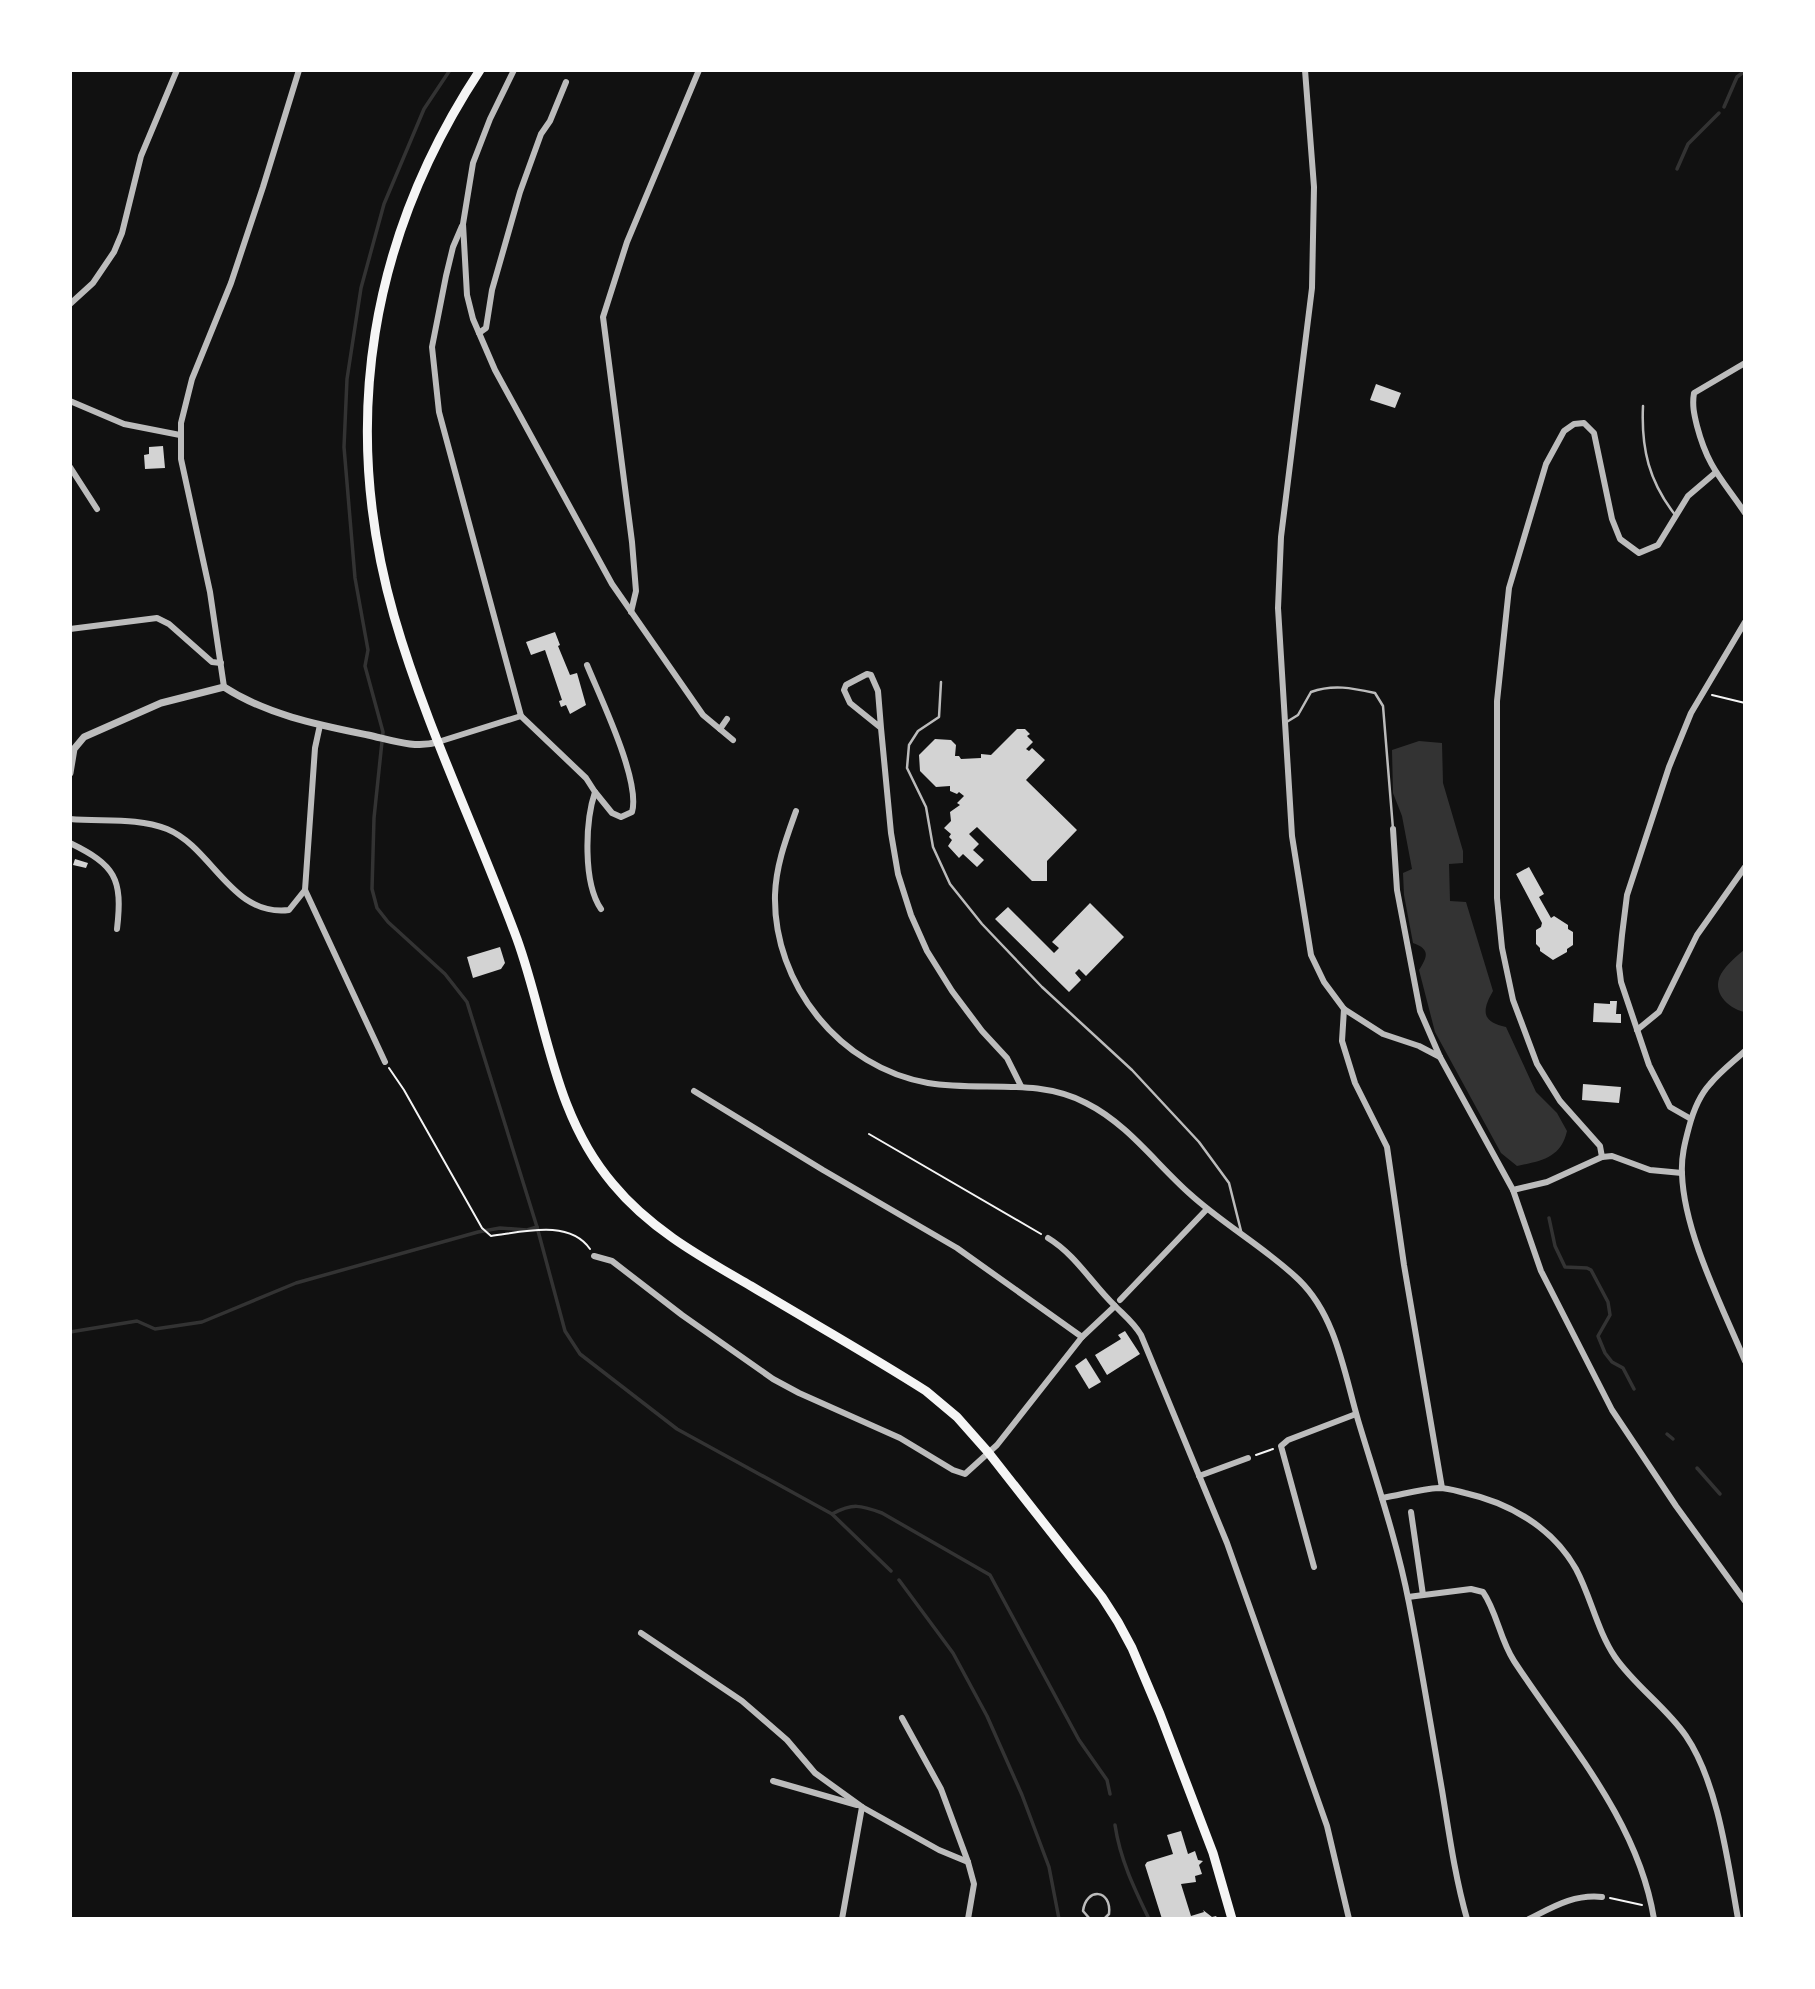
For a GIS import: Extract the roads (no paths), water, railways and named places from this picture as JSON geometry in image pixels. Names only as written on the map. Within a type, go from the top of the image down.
[{"type":"main road","points":[[480,70],[432,150],[401,225],[387,268],[375,322],[368,377],[368,486],[376,539],[395,618],[438,742],[520,948],[570,1115],[587,1151],[600,1169],[628,1201],[665,1233],[926,1391],[957,1417],[988,1452],[1102,1597],[1127,1640],[1160,1714],[1208,1841],[1232,1919]]},
{"type":"street","points":[[70,304],[93,283],[114,252],[122,233],[141,156],[177,70]]},
{"type":"street","points":[[224,687],[210,592],[181,459],[180,435],[192,379],[235,271],[299,70]]},
{"type":"street","points":[[514,70],[490,119],[473,163],[463,224],[467,296],[479,333],[495,370],[612,584],[703,715],[733,740]]},
{"type":"street","points":[[631,612],[636,591],[633,555],[603,317],[627,242],[699,70]]},
{"type":"street","points":[[1305,70],[1312,142],[1314,238],[1309,323],[1281,537],[1278,608],[1292,836],[1311,955],[1324,982],[1344,1009],[1383,1034],[1419,1046],[1440,1057]]},
{"type":"street","points":[[479,333],[486,328],[492,290],[520,192],[541,134],[550,121],[566,82]]},
{"type":"street","points":[[463,224],[453,247],[432,347],[439,412],[522,716],[586,778],[612,813],[621,817],[632,812],[634,799],[628,771],[587,665]]},
{"type":"street","points":[[1745,363],[1694,393],[1692,406],[1701,440],[1715,473],[1745,513]]},
{"type":"street","points":[[70,401],[124,424],[180,435]]},
{"type":"street","points":[[1602,1157],[1600,1146],[1560,1101],[1537,1064],[1513,1000],[1502,948],[1497,898],[1497,701],[1509,588],[1546,464],[1564,431],[1574,424],[1584,423],[1594,433],[1612,519],[1620,539],[1639,553],[1658,545],[1688,496],[1715,473]]},
{"type":"street","points":[[70,467],[97,509]]},
{"type":"street","points":[[70,629],[157,618],[169,624],[212,662],[221,663]]},
{"type":"street","points":[[1691,1119],[1670,1107],[1649,1065],[1621,982],[1619,966],[1627,895],[1669,767],[1691,713],[1745,622]]},
{"type":"street","points":[[881,728],[850,703],[844,690],[846,685],[867,674],[871,675],[878,691],[891,833],[898,874],[911,915],[928,951],[952,991],[982,1031],[1007,1058],[1021,1086]]},
{"type":"street","points":[[70,773],[74,749],[84,737],[161,703],[224,687],[264,708],[320,725],[426,746],[522,716]]},
{"type":"street","points":[[720,729],[727,719]]},
{"type":"street","points":[[320,725],[315,748],[305,890],[384,1062]]},
{"type":"street","points":[[595,792],[588,837],[591,887],[594,899],[601,909]]},
{"type":"street","points":[[796,811],[779,859],[775,897],[780,941],[785,960],[804,998],[821,1022],[844,1044],[868,1060],[904,1077],[956,1087],[1021,1086],[1063,1094],[1099,1110],[1136,1141],[1189,1194],[1295,1276],[1321,1307],[1342,1362],[1408,1597],[1448,1830],[1467,1919]]},
{"type":"street","points":[[70,819],[133,821],[167,829],[192,846],[235,892],[265,909],[289,910],[305,890]]},
{"type":"street","points":[[1392,829],[1397,890],[1420,1011],[1440,1057],[1513,1190],[1541,1271],[1612,1410],[1676,1506],[1745,1601]]},
{"type":"street","points":[[70,843],[99,857],[110,870],[118,890],[117,929]]},
{"type":"street","points":[[1637,1030],[1659,1012],[1697,935],[1745,867]]},
{"type":"street","points":[[1344,1009],[1342,1041],[1355,1083],[1387,1147],[1442,1488]]},
{"type":"street","points":[[1745,1051],[1710,1084],[1691,1119],[1683,1149],[1682,1173],[1690,1220],[1745,1361]]},
{"type":"street","points":[[694,1091],[957,1248],[1082,1336]]},
{"type":"street","points":[[1513,1190],[1547,1182],[1602,1157],[1612,1156],[1650,1170],[1682,1173]]},
{"type":"street","points":[[1120,1300],[1207,1209]]},
{"type":"street","points":[[1048,1238],[1062,1247],[1115,1306],[1134,1323],[1142,1335],[1235,1566],[1326,1826],[1349,1919]]},
{"type":"street","points":[[594,1256],[612,1261],[682,1315],[773,1379],[900,1438],[965,1474],[997,1445],[1082,1336],[1115,1306]]},
{"type":"street","points":[[1314,1567],[1281,1446],[1287,1440],[1356,1414]]},
{"type":"street","points":[[1199,1476],[1248,1458]]},
{"type":"street","points":[[1382,1498],[1442,1488],[1502,1504],[1534,1521],[1556,1543],[1576,1569],[1614,1655],[1636,1683],[1685,1734],[1703,1765],[1713,1797],[1738,1919]]},
{"type":"street","points":[[1411,1512],[1423,1595]]},
{"type":"street","points":[[1408,1597],[1471,1588],[1479,1590],[1486,1597],[1512,1658],[1588,1767],[1614,1812],[1647,1884],[1654,1919]]},
{"type":"street","points":[[640,1633],[742,1701],[788,1740],[815,1773],[862,1807],[968,1863]]},
{"type":"street","points":[[902,1718],[941,1789],[968,1863],[974,1884],[968,1919]]},
{"type":"street","points":[[773,1781],[862,1807]]},
{"type":"street","points":[[842,1919],[862,1807]]},
{"type":"street","points":[[1528,1919],[1574,1897],[1602,1897]]},
{"type":"lane","points":[[1643,406],[1641,436],[1648,464],[1661,497],[1676,516]]},
{"type":"lane","points":[[941,682],[939,718],[918,731],[909,746],[907,768],[926,807],[933,847],[950,884],[980,922],[1036,981],[1132,1070],[1199,1142],[1229,1183],[1242,1234]]},
{"type":"lane","points":[[1284,724],[1298,715],[1311,692],[1326,687],[1351,687],[1375,693],[1383,706],[1392,829]]},
{"type":"lane","points":[[1090,1919],[1083,1911],[1085,1901],[1091,1895],[1100,1894],[1106,1897],[1110,1904],[1107,1918]]},
{"type":"waterway","points":[[450,70],[424,109],[384,204],[361,288],[347,379],[344,447],[355,578],[368,650],[365,666],[383,732],[374,818],[372,889],[377,908],[388,922],[445,974],[467,1002],[537,1227],[565,1331],[580,1354],[677,1429],[832,1514],[857,1506],[882,1513],[990,1575],[1079,1740],[1107,1780],[1110,1794]]},
{"type":"waterway","points":[[1724,107],[1737,77],[1745,71]]},
{"type":"waterway","points":[[1677,169],[1688,144],[1719,113]]},
{"type":"waterway","points":[[1549,1218],[1555,1246],[1565,1267],[1591,1270],[1608,1302],[1610,1315],[1598,1336],[1605,1353],[1612,1362],[1623,1368],[1634,1389]]},
{"type":"waterway","points":[[70,1332],[137,1321],[155,1329],[202,1322],[296,1283],[478,1232],[500,1228],[527,1230],[537,1227]]},
{"type":"waterway","points":[[1667,1434],[1673,1439]]},
{"type":"waterway","points":[[1697,1468],[1720,1494]]},
{"type":"waterway","points":[[832,1514],[891,1571]]},
{"type":"waterway","points":[[899,1580],[953,1653],[987,1716],[1022,1795],[1049,1867],[1059,1919]]},
{"type":"waterway","points":[[1115,1825],[1124,1862],[1149,1919]]}]
